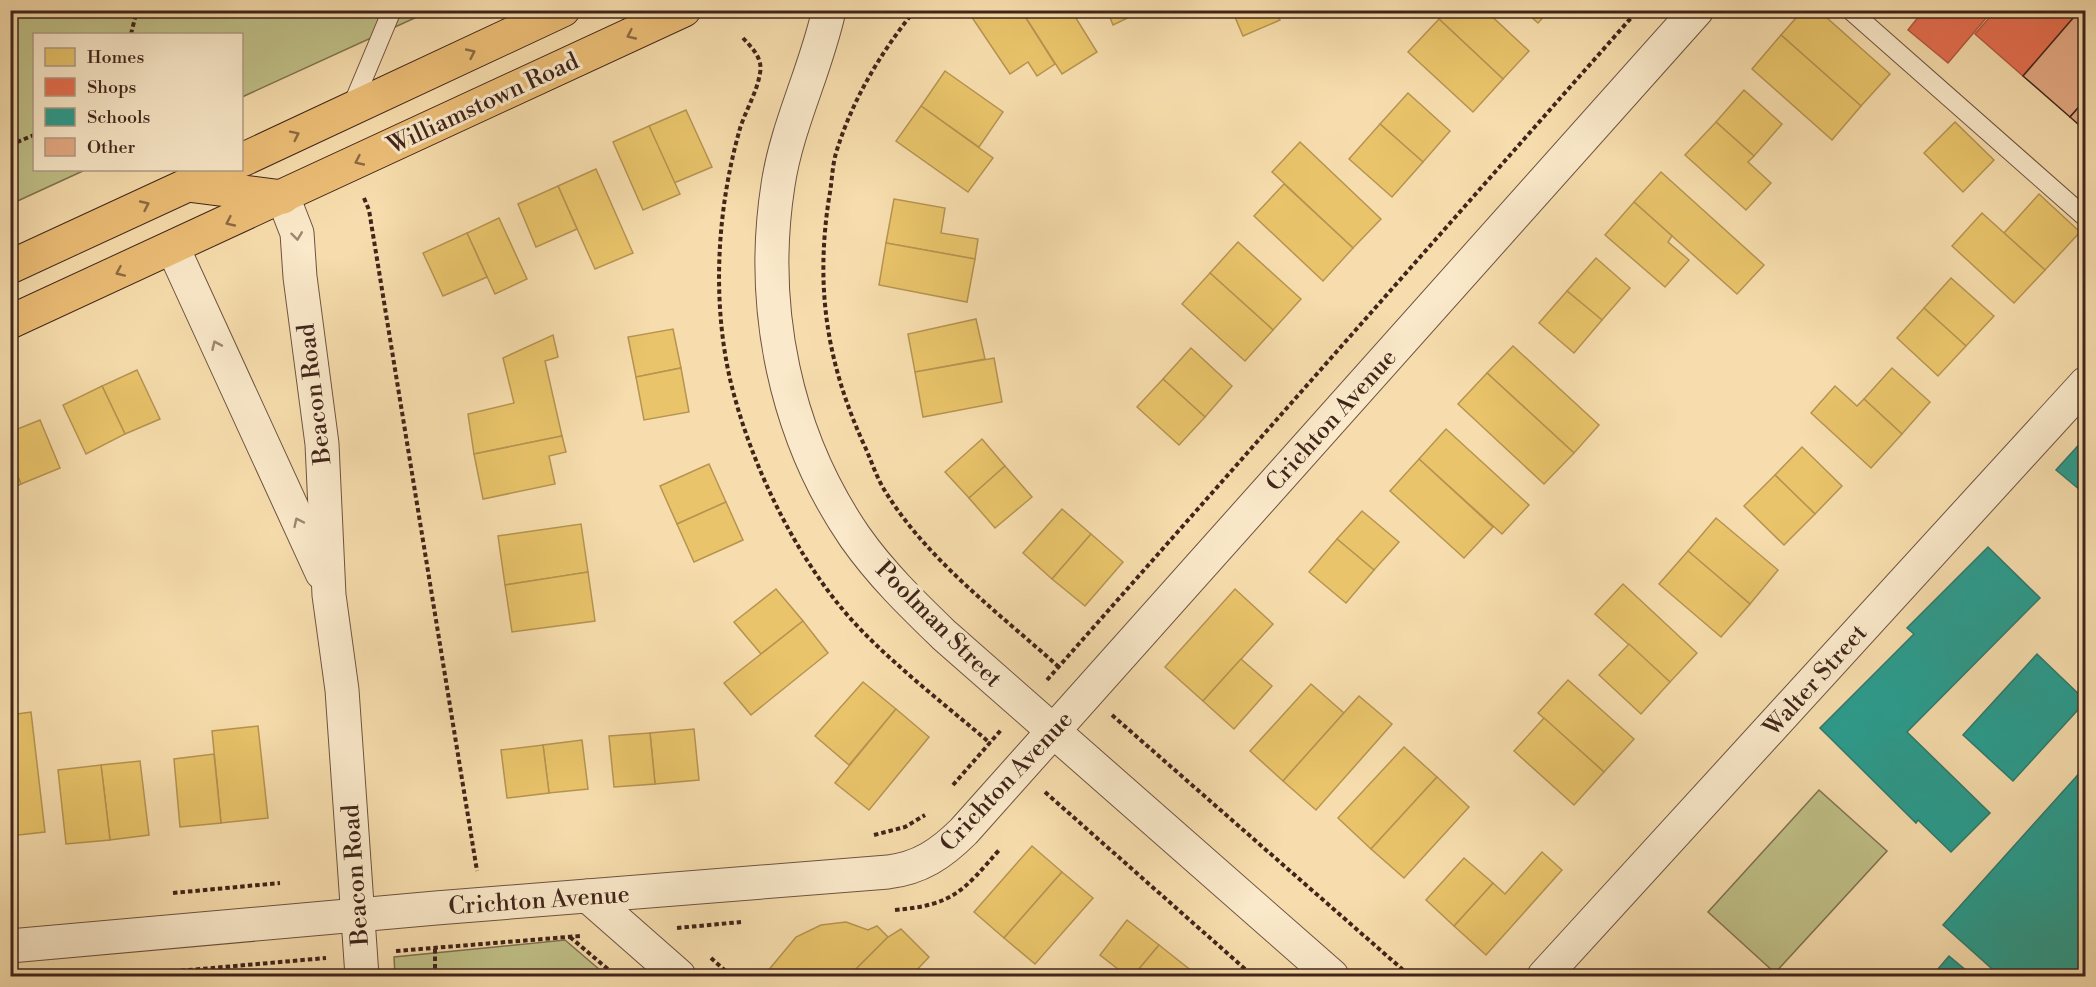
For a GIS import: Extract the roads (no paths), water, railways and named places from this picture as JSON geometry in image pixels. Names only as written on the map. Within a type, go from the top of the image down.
[{"type":"main road","name":"Williamstown Road","points":[[243,160],[563,10]]},
{"type":"main road","name":"Williamstown Road","points":[[10,322],[684,10]]},
{"type":"main road","points":[[10,267],[218,171]]},
{"type":"main road","points":[[185,186],[283,197]]},
{"type":"main road","points":[[173,248],[185,186]]},
{"type":"street","name":"Poolman Street","points":[[829,10],[818,57],[788,142],[777,194],[772,236],[778,346],[786,388],[803,442],[828,492],[855,537],[891,583],[944,635],[1332,976]]},
{"type":"street","name":"Crichton Avenue","points":[[10,946],[358,917],[482,904],[907,870],[921,865],[947,848],[1697,10]]},
{"type":"street","name":"Beacon Road","points":[[283,197],[297,233],[300,277],[322,444],[329,595],[342,690],[361,965]]},
{"type":"street","name":"Beacon Road","points":[[173,248],[319,566],[329,595]]},
{"type":"street","name":"Walter Street","points":[[1544,976],[2085,383]]},
{"type":"street","points":[[588,896],[679,976]]},
{"type":"lane","points":[[350,109],[392,10]]},
{"type":"lane","points":[[1850,10],[2085,218]]}]
